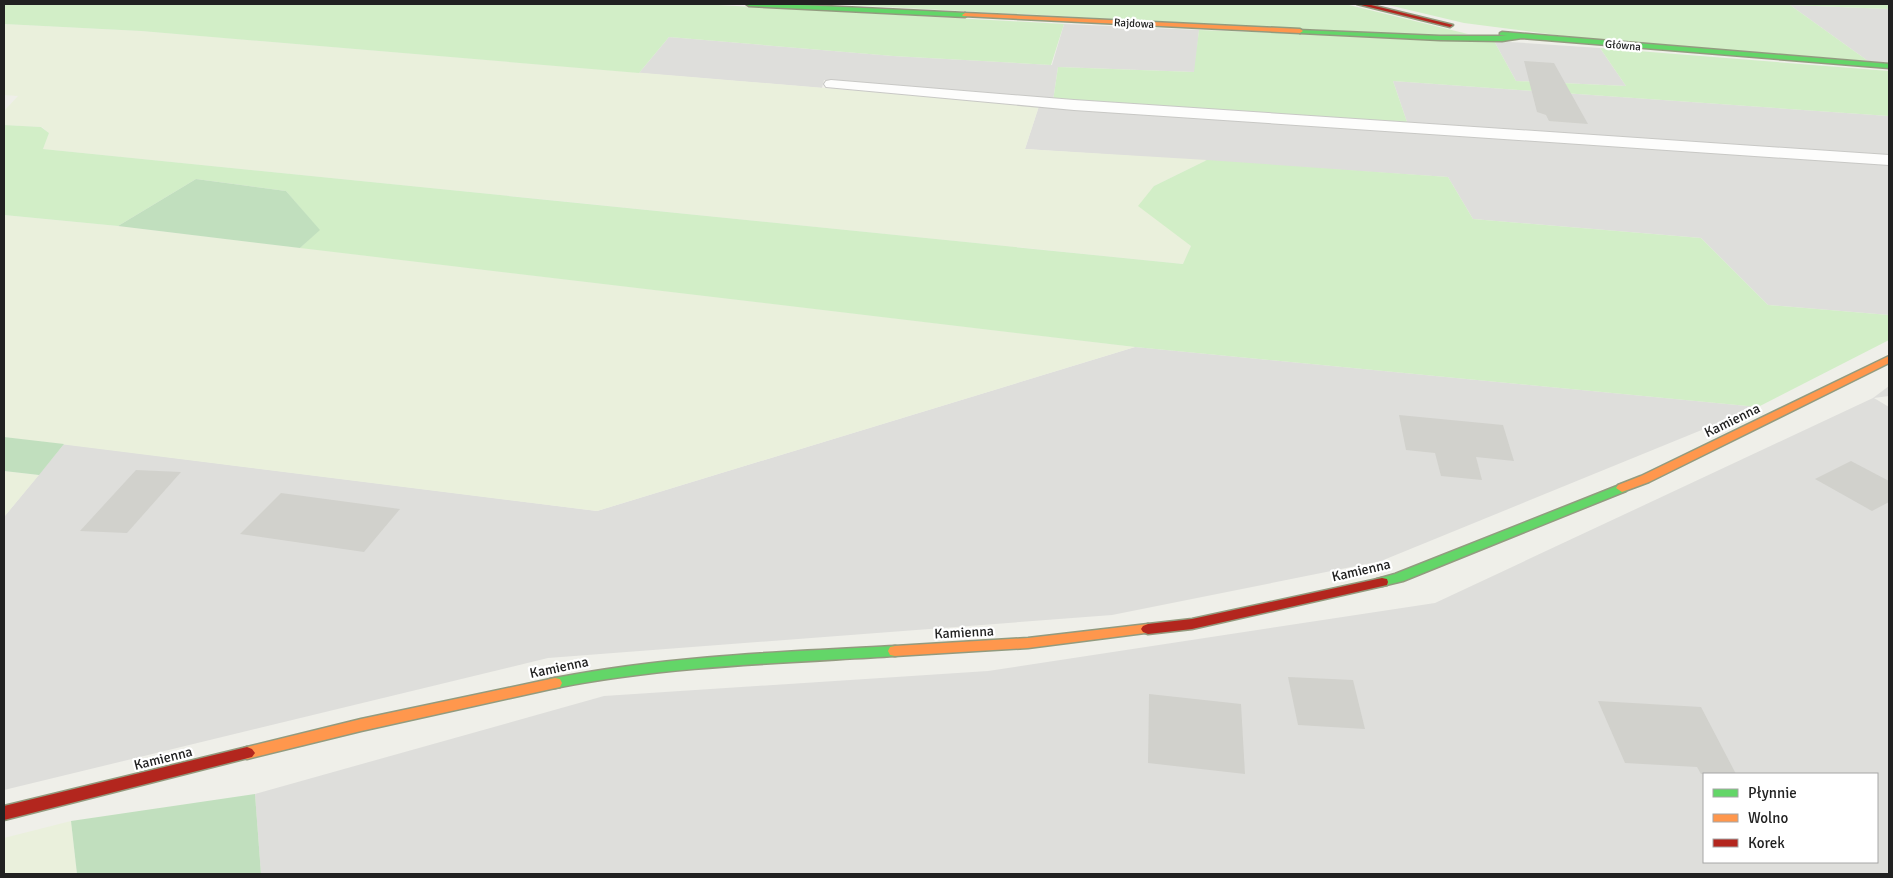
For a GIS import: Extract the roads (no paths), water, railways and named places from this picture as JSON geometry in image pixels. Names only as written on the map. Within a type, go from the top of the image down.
[{"type":"street","name":"Rajdowa","points":[[749,4],[1440,38],[1502,39],[1520,36]]},
{"type":"street","name":"Główna","points":[[1360,4],[1432,22],[1520,36],[1889,66]]},
{"type":"street","name":"Kamienna","points":[[4,813],[361,726],[594,674],[726,661],[1028,644],[1192,624],[1398,578],[1645,479],[1889,359]]},
{"type":"lane","points":[[831,84],[1084,106],[1889,160]]}]
